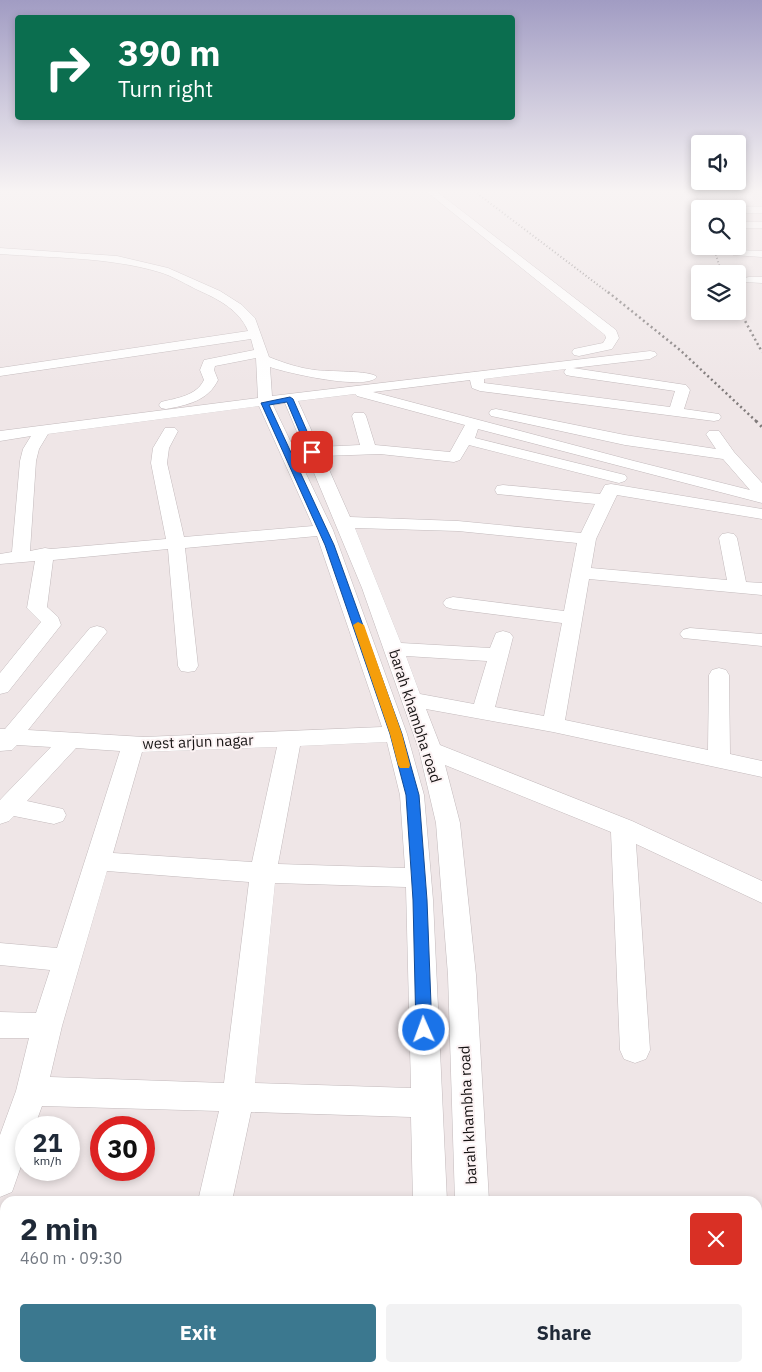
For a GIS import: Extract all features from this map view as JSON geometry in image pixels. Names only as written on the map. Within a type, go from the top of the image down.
[{"type":"street","points":[[59,255],[117,259],[164,270],[216,294],[238,308],[249,318],[256,334],[262,356],[265,403]]},
{"type":"street","points":[[0,427],[150,408],[186,400],[199,394],[210,383],[207,370],[209,363],[220,359],[262,356],[288,370],[313,375],[370,377],[584,351],[612,342],[611,334],[601,324],[512,255]]},
{"type":"street","points":[[749,280],[762,280]]},
{"type":"street","points":[[0,372],[256,334]]},
{"type":"street","points":[[0,436],[265,403],[352,390],[650,355]]},
{"type":"street","points":[[542,368],[681,388],[683,390],[675,412]]},
{"type":"street","points":[[477,375],[477,385],[480,387],[714,416]]},
{"type":"street","points":[[352,390],[473,424],[616,483]]},
{"type":"street","name":"barah khambha road","points":[[290,399],[312,452],[396,734],[412,795],[419,878],[430,1196]]},
{"type":"street","name":"barah khambha road","points":[[265,403],[334,526],[393,649],[430,750],[448,823],[462,975],[472,1196]]},
{"type":"street","points":[[496,413],[647,444],[728,455]]},
{"type":"street","points":[[359,416],[369,449]]},
{"type":"street","points":[[312,452],[369,449],[454,457],[473,424]]},
{"type":"street","points":[[22,556],[28,461],[31,449],[42,431]]},
{"type":"street","points":[[170,431],[161,448],[159,463],[176,543],[188,666]]},
{"type":"street","points":[[714,434],[728,455],[762,493]]},
{"type":"street","points":[[466,438],[616,483],[762,514]]},
{"type":"street","points":[[553,725],[587,539],[616,483],[647,444]]},
{"type":"street","points":[[503,490],[616,483],[762,498]]},
{"type":"street","points":[[0,558],[176,543],[334,526],[458,526],[587,539]]},
{"type":"street","points":[[728,538],[738,588]]},
{"type":"street","points":[[0,687],[51,625],[51,621],[37,608],[45,553]]},
{"type":"street","points":[[580,573],[762,589]]},
{"type":"street","points":[[452,603],[572,618]]},
{"type":"street","points":[[4,740],[97,632]]},
{"type":"street","points":[[690,634],[762,640]]},
{"type":"street","points":[[393,649],[501,646],[483,711]]},
{"type":"street","points":[[719,675],[719,760]]},
{"type":"street","points":[[411,699],[483,711],[762,769]]},
{"type":"street","name":"west arjun nagar","points":[[4,740],[71,740],[133,745],[396,734]]},
{"type":"street","points":[[216,1196],[238,1098],[263,873],[290,739]]},
{"type":"street","points":[[4,811],[71,740]]},
{"type":"street","points":[[0,1181],[30,1091],[46,1026],[133,745]]},
{"type":"street","points":[[430,750],[623,827],[762,893]]},
{"type":"street","points":[[4,811],[54,815]]},
{"type":"street","points":[[623,827],[635,1050]]},
{"type":"street","points":[[97,860],[263,873],[419,878]]},
{"type":"street","points":[[0,954],[67,960]]},
{"type":"street","points":[[0,1025],[46,1026]]},
{"type":"street","points":[[30,1091],[427,1104]]},
{"type":"railway","points":[[559,255],[610,294]]},
{"type":"railway","points":[[716,255],[719,265]]},
{"type":"railway","points":[[608,292],[680,350],[757,422]]},
{"type":"railway","points":[[745,320],[762,352]]},
{"type":"railway","points":[[757,422],[762,427]]},
{"type":"slow traffic","points":[[358,625],[396,734],[404,765]]},
{"type":"route","points":[[312,452],[290,399],[265,403],[324,530],[396,734],[412,795],[420,900],[424,1030]]}]
